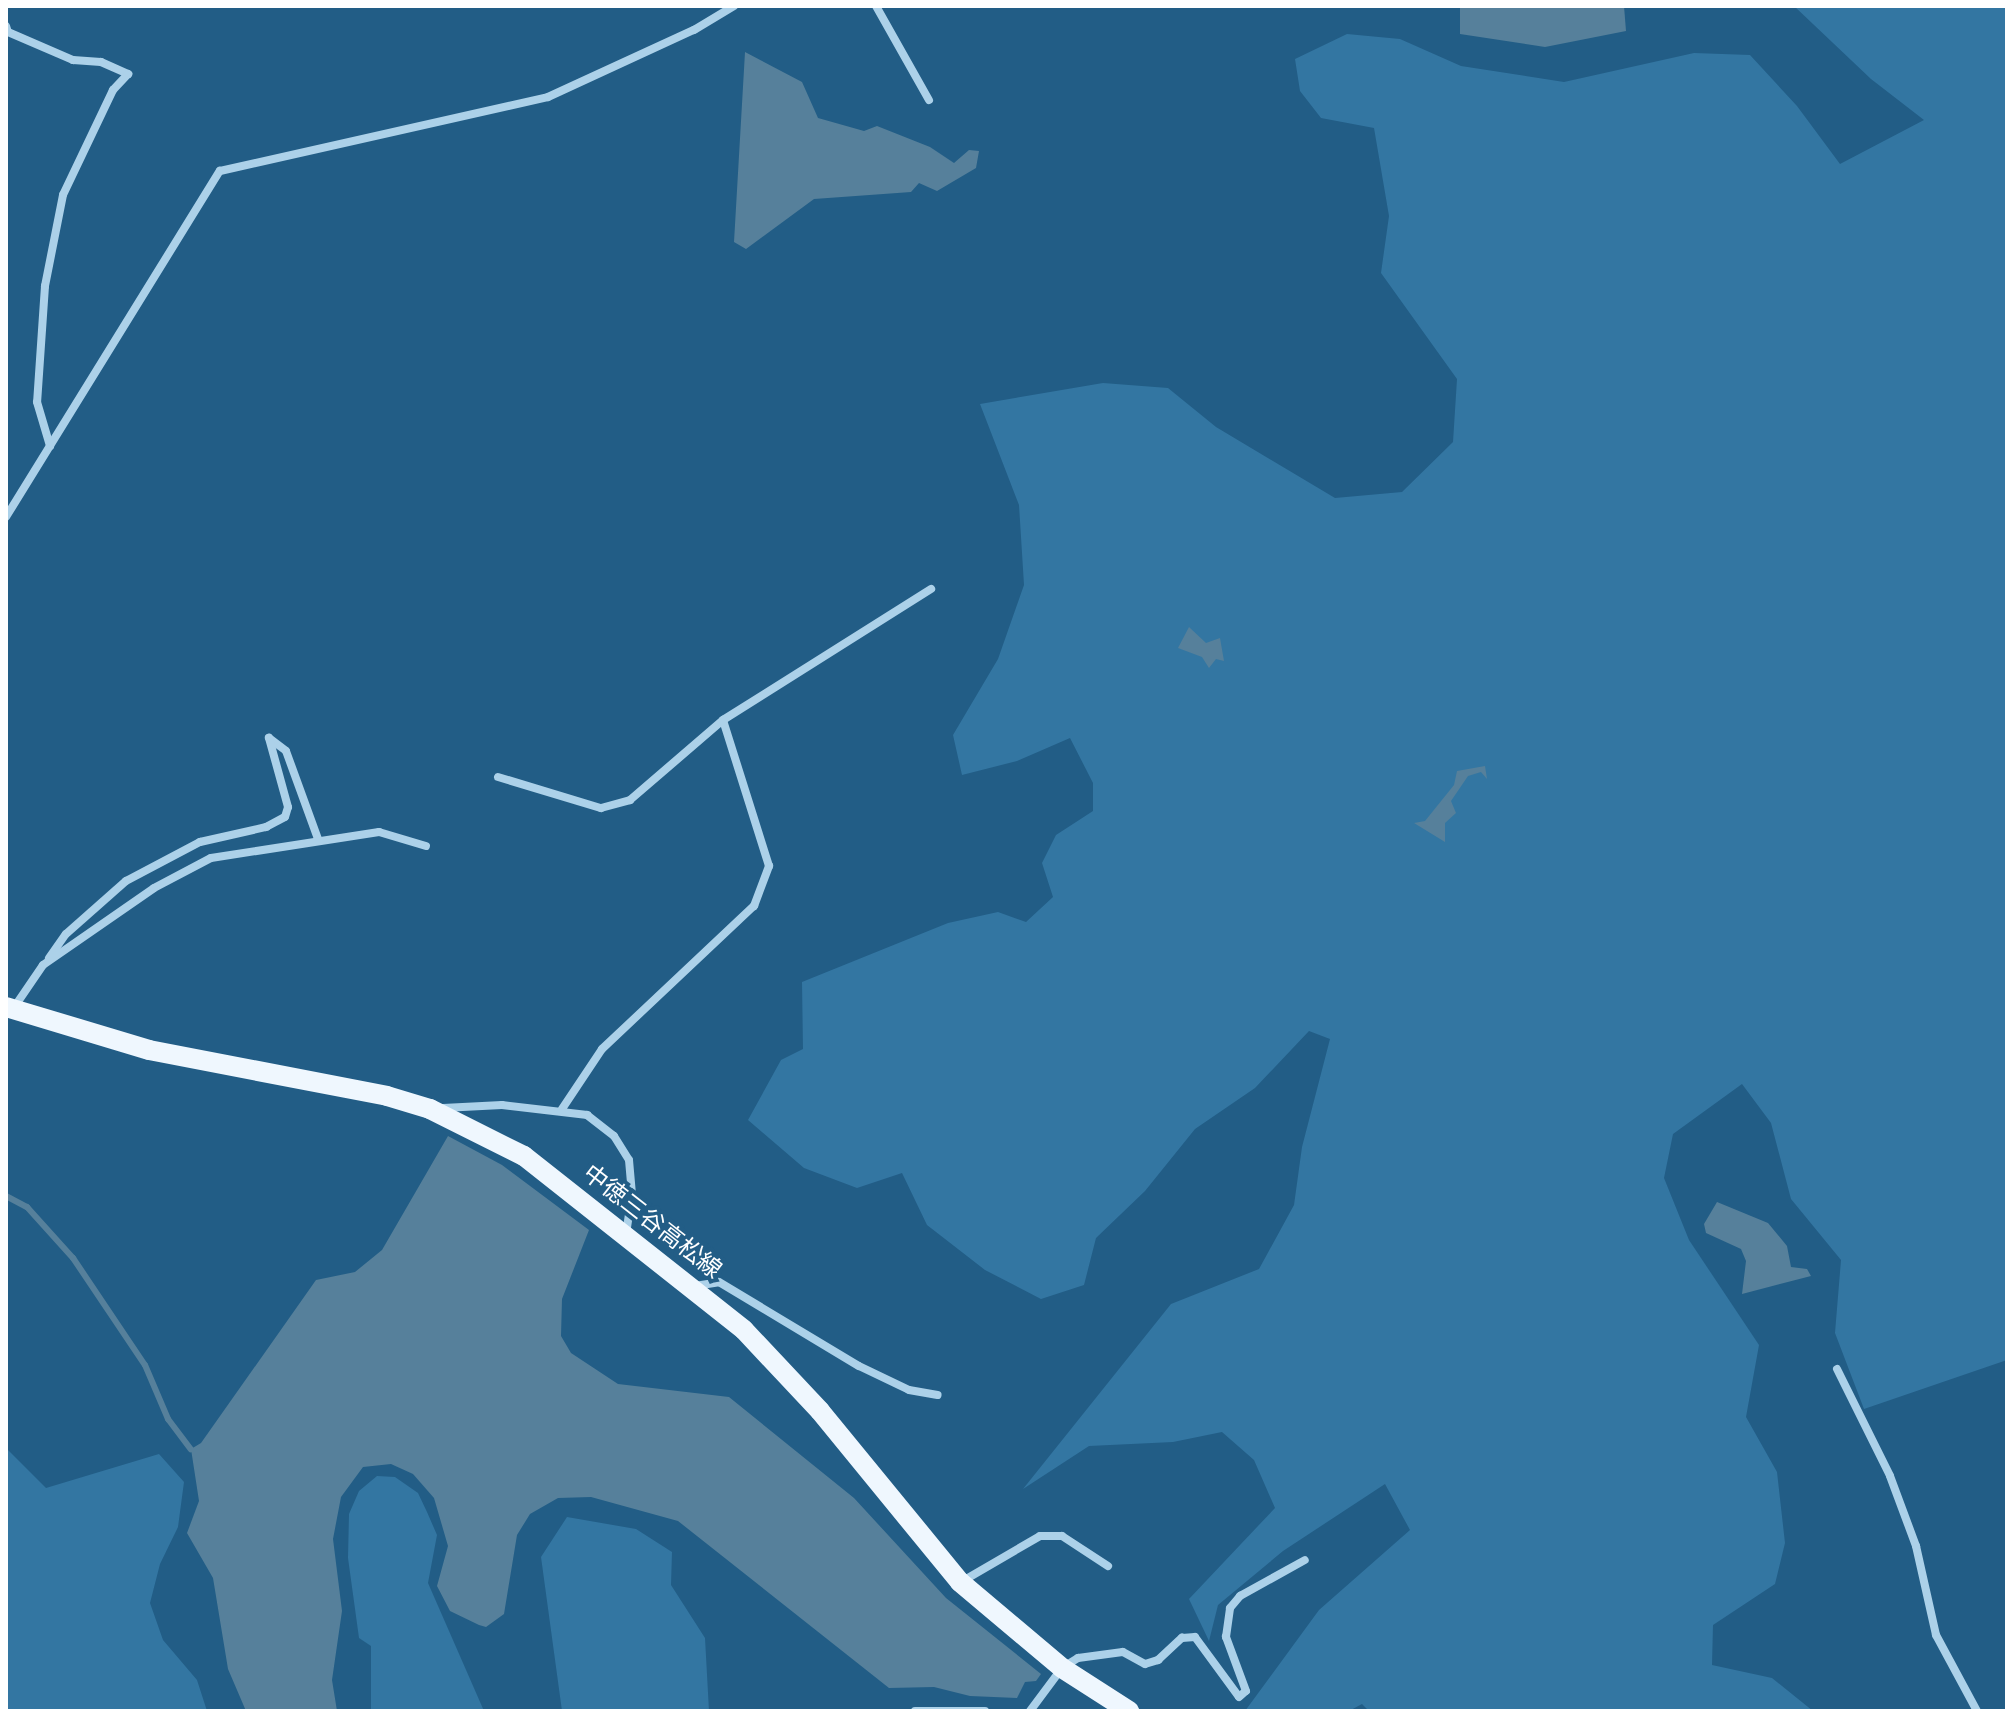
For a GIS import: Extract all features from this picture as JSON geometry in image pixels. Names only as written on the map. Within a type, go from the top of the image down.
[{"type":"main road","name":"中徳三谷高松線","points":[[9,1008],[149,1050],[387,1096],[430,1109],[524,1156],[695,1286],[820,1411],[960,1582],[1062,1668],[1129,1711]]},
{"type":"street","points":[[6,517],[220,171],[548,97],[734,6]]},
{"type":"street","points":[[876,6],[929,100]]},
{"type":"street","points":[[6,26],[8,32],[73,60],[101,62],[128,74],[113,90],[63,195],[45,286],[37,389],[40,426],[50,446]]},
{"type":"street","points":[[498,777],[601,808],[630,800],[723,720],[931,589]]},
{"type":"street","points":[[562,1109],[602,1049],[754,906],[769,866],[723,720]]},
{"type":"street","points":[[9,1008],[66,934],[126,881],[200,842],[266,827],[285,817],[288,807],[269,738],[286,751],[318,839]]},
{"type":"street","points":[[43,965],[154,888],[211,858],[318,839],[379,832],[426,846]]},
{"type":"street","points":[[430,1109],[562,1109],[587,1115],[614,1136],[629,1160],[632,1194],[626,1235]]},
{"type":"street","points":[[695,1286],[719,1282],[859,1366],[909,1390],[938,1395]]},
{"type":"street","points":[[1837,1369],[1890,1476],[1916,1546],[1936,1635],[1977,1711]]},
{"type":"street","points":[[960,1582],[1040,1536],[1062,1536],[1108,1566]]},
{"type":"street","points":[[1030,1711],[1062,1668],[1102,1652],[1123,1652],[1145,1664],[1158,1660],[1182,1638],[1195,1637],[1239,1697],[1246,1691],[1226,1637],[1230,1608],[1240,1596],[1305,1560]]},
{"type":"street","points":[[915,1711],[985,1711]]},
{"type":"shaded area","points":[[1460,6],[1624,6],[1626,31],[1545,47],[1460,34]]},
{"type":"shaded area","points":[[1794,6],[2007,6],[2007,1360],[1864,1409],[1835,1333],[1841,1260],[1791,1199],[1771,1123],[1742,1084],[1673,1134],[1664,1178],[1689,1240],[1759,1345],[1746,1417],[1777,1472],[1785,1543],[1775,1584],[1713,1625],[1712,1665],[1772,1678],[1813,1711],[1369,1711],[1362,1704],[1349,1711],[1245,1711],[1319,1610],[1410,1530],[1385,1484],[1283,1551],[1218,1605],[1209,1641],[1189,1599],[1275,1508],[1254,1460],[1222,1432],[1173,1442],[1089,1446],[1023,1489],[1171,1304],[1259,1269],[1294,1205],[1302,1147],[1330,1039],[1309,1031],[1255,1088],[1195,1129],[1145,1191],[1096,1238],[1084,1285],[1041,1299],[985,1270],[927,1225],[902,1173],[857,1188],[804,1168],[748,1120],[781,1060],[803,1049],[802,982],[948,923],[998,912],[1026,922],[1053,897],[1042,863],[1056,835],[1093,811],[1093,783],[1070,738],[1017,761],[962,775],[953,735],[998,659],[1024,585],[1019,505],[980,404],[1103,383],[1168,388],[1216,427],[1335,498],[1402,492],[1453,442],[1457,379],[1381,273],[1389,216],[1374,128],[1321,118],[1300,91],[1295,59],[1347,34],[1400,39],[1461,66],[1564,82],[1694,53],[1750,55],[1797,106],[1840,164],[1924,120],[1871,79]]},
{"type":"shaded area","points":[[745,52],[802,82],[818,118],[864,131],[877,126],[930,147],[954,163],[969,150],[979,151],[976,168],[937,191],[919,183],[911,192],[814,199],[746,249],[734,242]]},
{"type":"shaded area","points":[[1189,627],[1206,643],[1220,638],[1224,661],[1216,659],[1209,668],[1202,657],[1178,648]]},
{"type":"shaded area","points":[[1485,766],[1487,779],[1481,772],[1468,776],[1451,801],[1456,813],[1445,823],[1445,842],[1414,823],[1425,821],[1454,785],[1457,771]]},
{"type":"shaded area","points":[[448,1136],[502,1165],[589,1230],[562,1299],[561,1336],[571,1353],[618,1384],[729,1397],[854,1498],[946,1598],[1041,1674],[1036,1681],[1025,1682],[1017,1698],[970,1696],[934,1687],[889,1688],[678,1521],[591,1497],[558,1498],[530,1514],[517,1535],[504,1614],[486,1627],[479,1625],[450,1611],[437,1586],[448,1546],[434,1498],[413,1474],[391,1464],[363,1467],[341,1497],[333,1539],[342,1611],[332,1680],[337,1711],[246,1711],[228,1669],[213,1578],[187,1533],[199,1501],[191,1449],[201,1443],[316,1280],[355,1272],[382,1250]]},
{"type":"shaded area","points":[[1717,1202],[1768,1223],[1787,1246],[1791,1267],[1807,1269],[1811,1276],[1742,1294],[1746,1261],[1741,1249],[1706,1233],[1704,1224]]},
{"type":"shaded area","points":[[6,1448],[46,1488],[159,1454],[184,1482],[178,1527],[160,1564],[150,1603],[163,1640],[197,1680],[207,1711],[6,1711]]},
{"type":"shaded area","points":[[377,1476],[395,1477],[418,1493],[427,1512],[437,1535],[428,1583],[484,1711],[371,1711],[371,1646],[359,1638],[348,1558],[349,1514],[359,1491]]},
{"type":"shaded area","points":[[567,1517],[636,1529],[672,1552],[671,1585],[705,1638],[709,1711],[562,1711],[541,1557]]},
{"type":"waterway","points":[[6,1196],[27,1207],[73,1258],[145,1365],[168,1419],[191,1449]]}]
